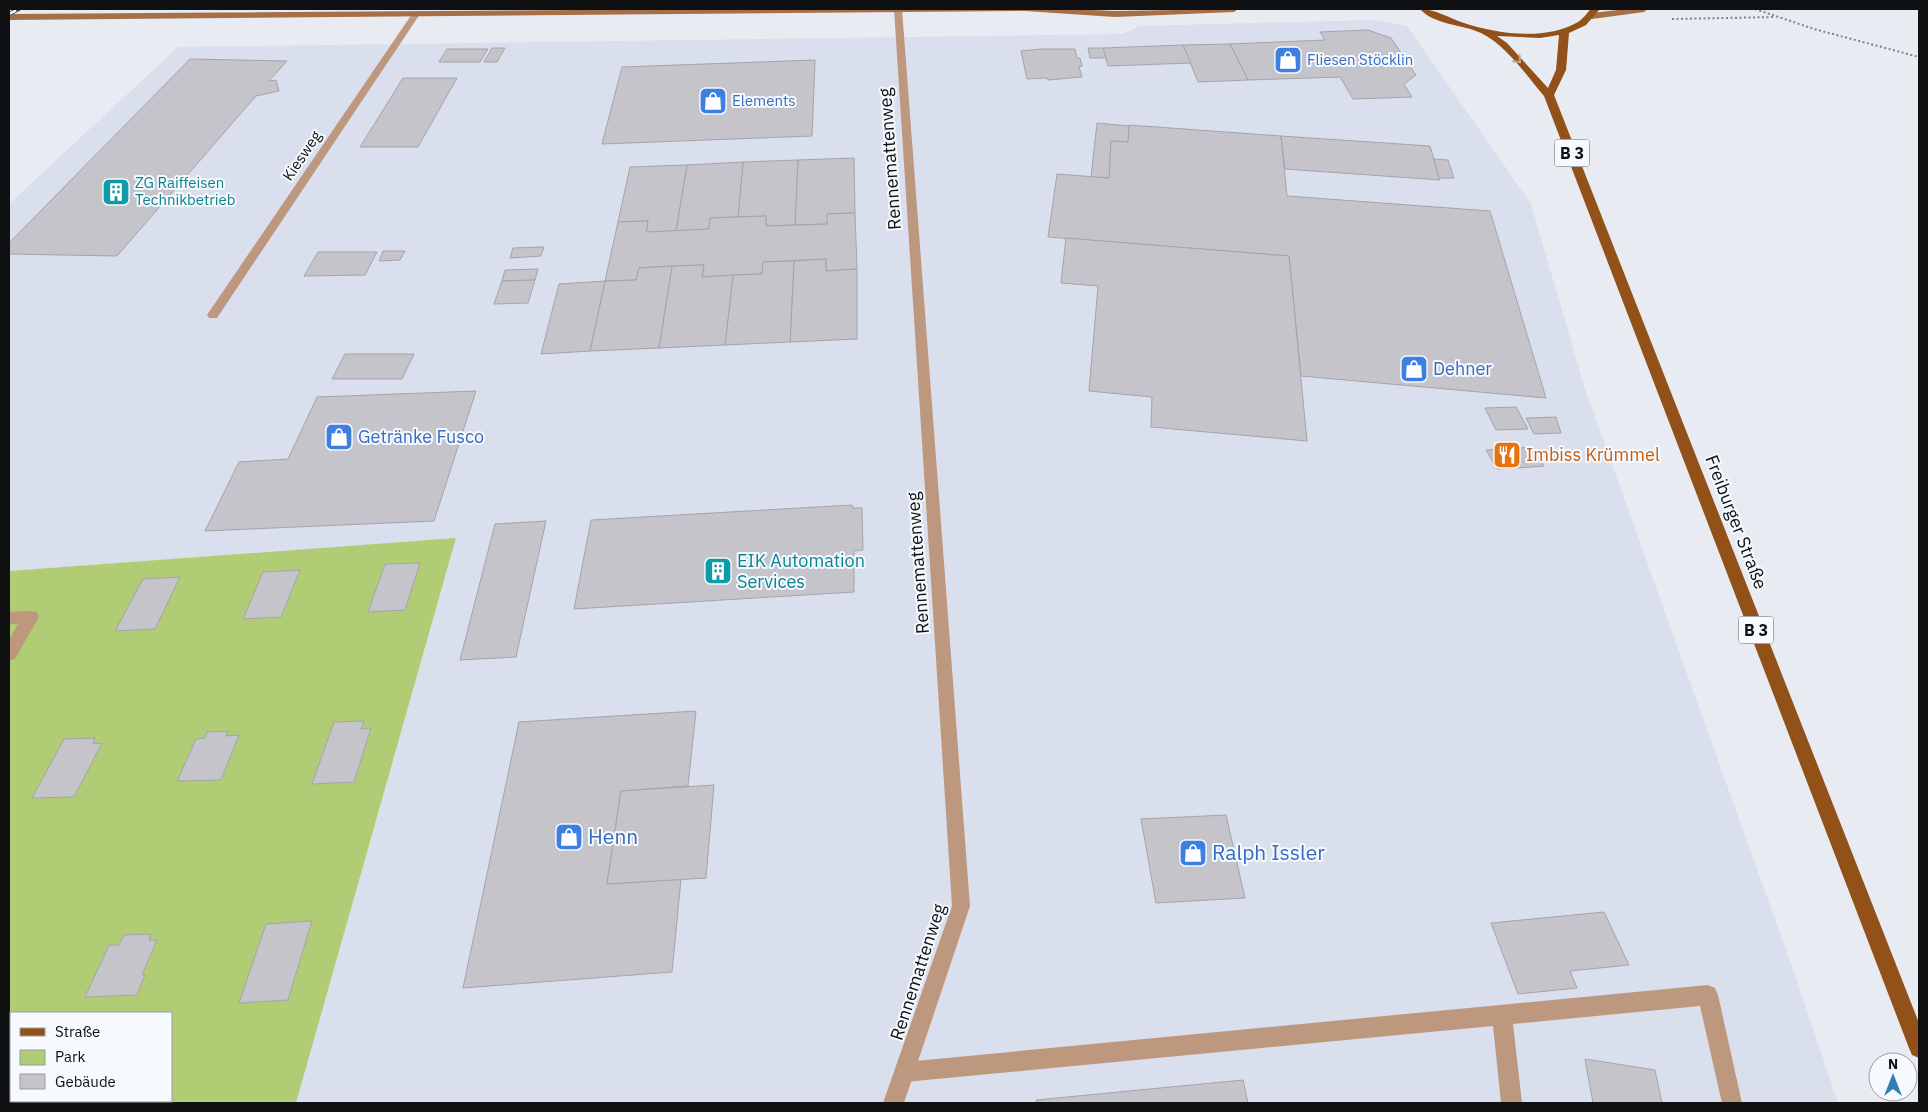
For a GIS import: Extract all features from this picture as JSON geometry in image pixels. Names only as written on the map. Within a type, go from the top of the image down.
[{"type":"main road","points":[[1423,9],[1444,19],[1483,30],[1523,35],[1564,33],[1585,23],[1594,12]]},
{"type":"main road","name":"Freiburger Straße","points":[[1483,30],[1504,45],[1549,94],[1919,1048]]},
{"type":"main road","points":[[1549,94],[1561,70],[1564,33]]},
{"type":"street","points":[[9,17],[1022,9]]},
{"type":"street","points":[[1028,9],[1115,14],[1234,9]]},
{"type":"street","points":[[1594,12],[1644,9]]},
{"type":"street","name":"Rennemattenweg","points":[[894,1103],[961,906],[898,10]]},
{"type":"street","name":"Kiesweg","points":[[213,315],[416,14]]},
{"type":"street","points":[[9,618],[31,617],[9,654]]},
{"type":"street","points":[[905,1072],[1708,995],[1732,1103]]},
{"type":"street","points":[[1502,1014],[1512,1103]]},
{"type":"path","points":[[1755,9],[1866,44],[1919,58]]},
{"type":"path","points":[[1670,18],[1681,20],[1778,17]]},
{"type":"shaded area","points":[[1375,20],[1407,26],[1531,204],[1585,389],[1796,978],[1838,1103],[296,1103],[456,539],[9,571],[9,204],[178,47],[1123,34],[1139,26]]},
{"type":"green space","points":[[456,538],[296,1103],[9,1103],[9,571]]},
{"type":"building","points":[[1368,30],[1391,38],[1416,75],[1404,84],[1412,97],[1353,99],[1340,77],[1248,80],[1230,44],[1325,40],[1320,32]]},
{"type":"building","points":[[1230,44],[1248,80],[1198,82],[1183,45]]},
{"type":"building","points":[[1183,45],[1191,63],[1108,66],[1103,48]]},
{"type":"building","points":[[492,48],[505,48],[497,62],[484,62]]},
{"type":"building","points":[[1088,48],[1103,48],[1106,58],[1090,58]]},
{"type":"building","points":[[447,49],[488,49],[480,62],[439,62]]},
{"type":"building","points":[[1075,49],[1077,58],[1080,58],[1082,66],[1079,67],[1082,77],[1048,80],[1047,78],[1027,79],[1021,51]]},
{"type":"building","name":"ZG Raiffeisen Technikbetrieb","points":[[190,59],[287,61],[269,81],[276,80],[279,91],[256,96],[117,256],[9,254],[9,243]]},
{"type":"building","name":"Elements","points":[[815,60],[812,136],[602,144],[622,67]]},
{"type":"building","points":[[403,78],[457,78],[418,147],[360,147]]},
{"type":"building","points":[[1097,123],[1129,126],[1128,142],[1111,141],[1109,178],[1091,177]]},
{"type":"building","points":[[1129,125],[1281,136],[1287,196],[1490,211],[1546,398],[1301,376],[1289,256],[1048,237],[1057,174],[1109,178],[1111,141],[1128,142]]},
{"type":"building","points":[[1281,136],[1430,146],[1440,180],[1285,169]]},
{"type":"building","points":[[854,158],[855,213],[827,214],[827,224],[795,225],[798,160]]},
{"type":"building","points":[[1434,159],[1448,160],[1454,178],[1439,178]]},
{"type":"building","points":[[798,160],[795,225],[766,226],[766,216],[738,217],[743,162]]},
{"type":"building","points":[[743,162],[738,217],[710,218],[709,229],[676,231],[687,165]]},
{"type":"building","points":[[687,165],[676,231],[646,232],[648,221],[618,222],[630,167]]},
{"type":"building","points":[[855,213],[857,269],[826,271],[826,259],[763,262],[762,274],[702,277],[704,265],[672,266],[639,268],[636,280],[605,281],[618,222],[648,221],[646,232],[709,229],[710,218],[766,216],[766,226],[827,224],[827,214]]},
{"type":"building","points":[[1066,238],[1289,256],[1307,441],[1151,427],[1152,397],[1089,391],[1098,286],[1061,283]]},
{"type":"building","points":[[544,247],[541,256],[510,258],[513,248]]},
{"type":"building","points":[[383,251],[405,251],[400,260],[379,261]]},
{"type":"building","points":[[318,252],[377,252],[365,275],[304,276]]},
{"type":"building","points":[[826,259],[826,271],[857,269],[857,339],[790,342],[794,261]]},
{"type":"building","points":[[794,261],[790,342],[725,345],[733,275],[762,274],[763,262]]},
{"type":"building","points":[[704,265],[702,277],[733,275],[725,345],[659,348],[672,266]]},
{"type":"building","points":[[672,266],[659,348],[590,351],[605,281],[636,280],[639,268]]},
{"type":"building","points":[[538,269],[535,280],[502,281],[505,270]]},
{"type":"building","points":[[535,280],[528,303],[494,304],[502,281]]},
{"type":"building","points":[[605,281],[590,351],[541,354],[559,284]]},
{"type":"building","points":[[345,354],[414,354],[402,379],[332,379]]},
{"type":"building","points":[[476,391],[434,521],[205,531],[239,462],[288,459],[317,397]]},
{"type":"building","points":[[1516,407],[1528,429],[1496,430],[1485,408]]},
{"type":"building","points":[[1556,417],[1561,433],[1534,434],[1526,418]]},
{"type":"building","points":[[1533,447],[1544,466],[1518,468],[1507,449]]},
{"type":"building","points":[[1507,449],[1518,468],[1497,469],[1486,450]]},
{"type":"building","name":"EIK Automation Services","points":[[852,505],[853,508],[862,508],[863,550],[854,551],[854,592],[574,609],[591,520]]},
{"type":"building","points":[[546,521],[516,657],[460,660],[495,524]]},
{"type":"building","points":[[420,563],[405,610],[368,612],[385,564]]},
{"type":"building","points":[[300,570],[281,617],[243,619],[263,572]]},
{"type":"building","points":[[180,577],[155,629],[115,631],[143,579]]},
{"type":"building","points":[[696,711],[688,786],[621,791],[607,884],[681,879],[672,972],[463,988],[519,722]]},
{"type":"building","points":[[364,721],[361,729],[371,728],[354,782],[312,784],[334,722]]},
{"type":"building","points":[[228,731],[226,736],[239,735],[221,780],[177,781],[196,739],[205,738],[207,732]]},
{"type":"building","points":[[95,738],[93,744],[102,743],[74,797],[32,798],[64,739]]},
{"type":"building","points":[[714,785],[706,878],[607,884],[621,791]]},
{"type":"building","points":[[1226,815],[1245,898],[1156,903],[1141,819]]},
{"type":"building","points":[[1604,912],[1629,965],[1570,971],[1577,988],[1518,994],[1491,923]]},
{"type":"building","points":[[312,921],[288,1000],[239,1003],[266,924]]},
{"type":"building","points":[[151,934],[149,940],[157,940],[142,975],[145,975],[137,995],[85,997],[109,945],[119,945],[124,935]]},
{"type":"building","points":[[1585,1059],[1655,1070],[1662,1103],[1593,1103]]},
{"type":"building","points":[[1243,1080],[1248,1103],[1037,1103],[1036,1100]]},
{"type":"railway","points":[[9,14],[19,9]]},
{"type":"place","name":"Fliesen Stöcklin","points":[[1288,60]]},
{"type":"place","name":"Elements","points":[[713,101]]},
{"type":"place","name":"ZG Raiffeisen Technikbetrieb","points":[[116,192]]},
{"type":"place","name":"Dehner","points":[[1414,369]]},
{"type":"place","name":"Getränke Fusco","points":[[339,437]]},
{"type":"place","name":"Imbiss Krümmel","points":[[1507,455]]},
{"type":"place","name":"EIK Automation Services","points":[[718,571]]},
{"type":"place","name":"Henn","points":[[569,837]]},
{"type":"place","name":"Ralph Issler","points":[[1193,853]]}]
